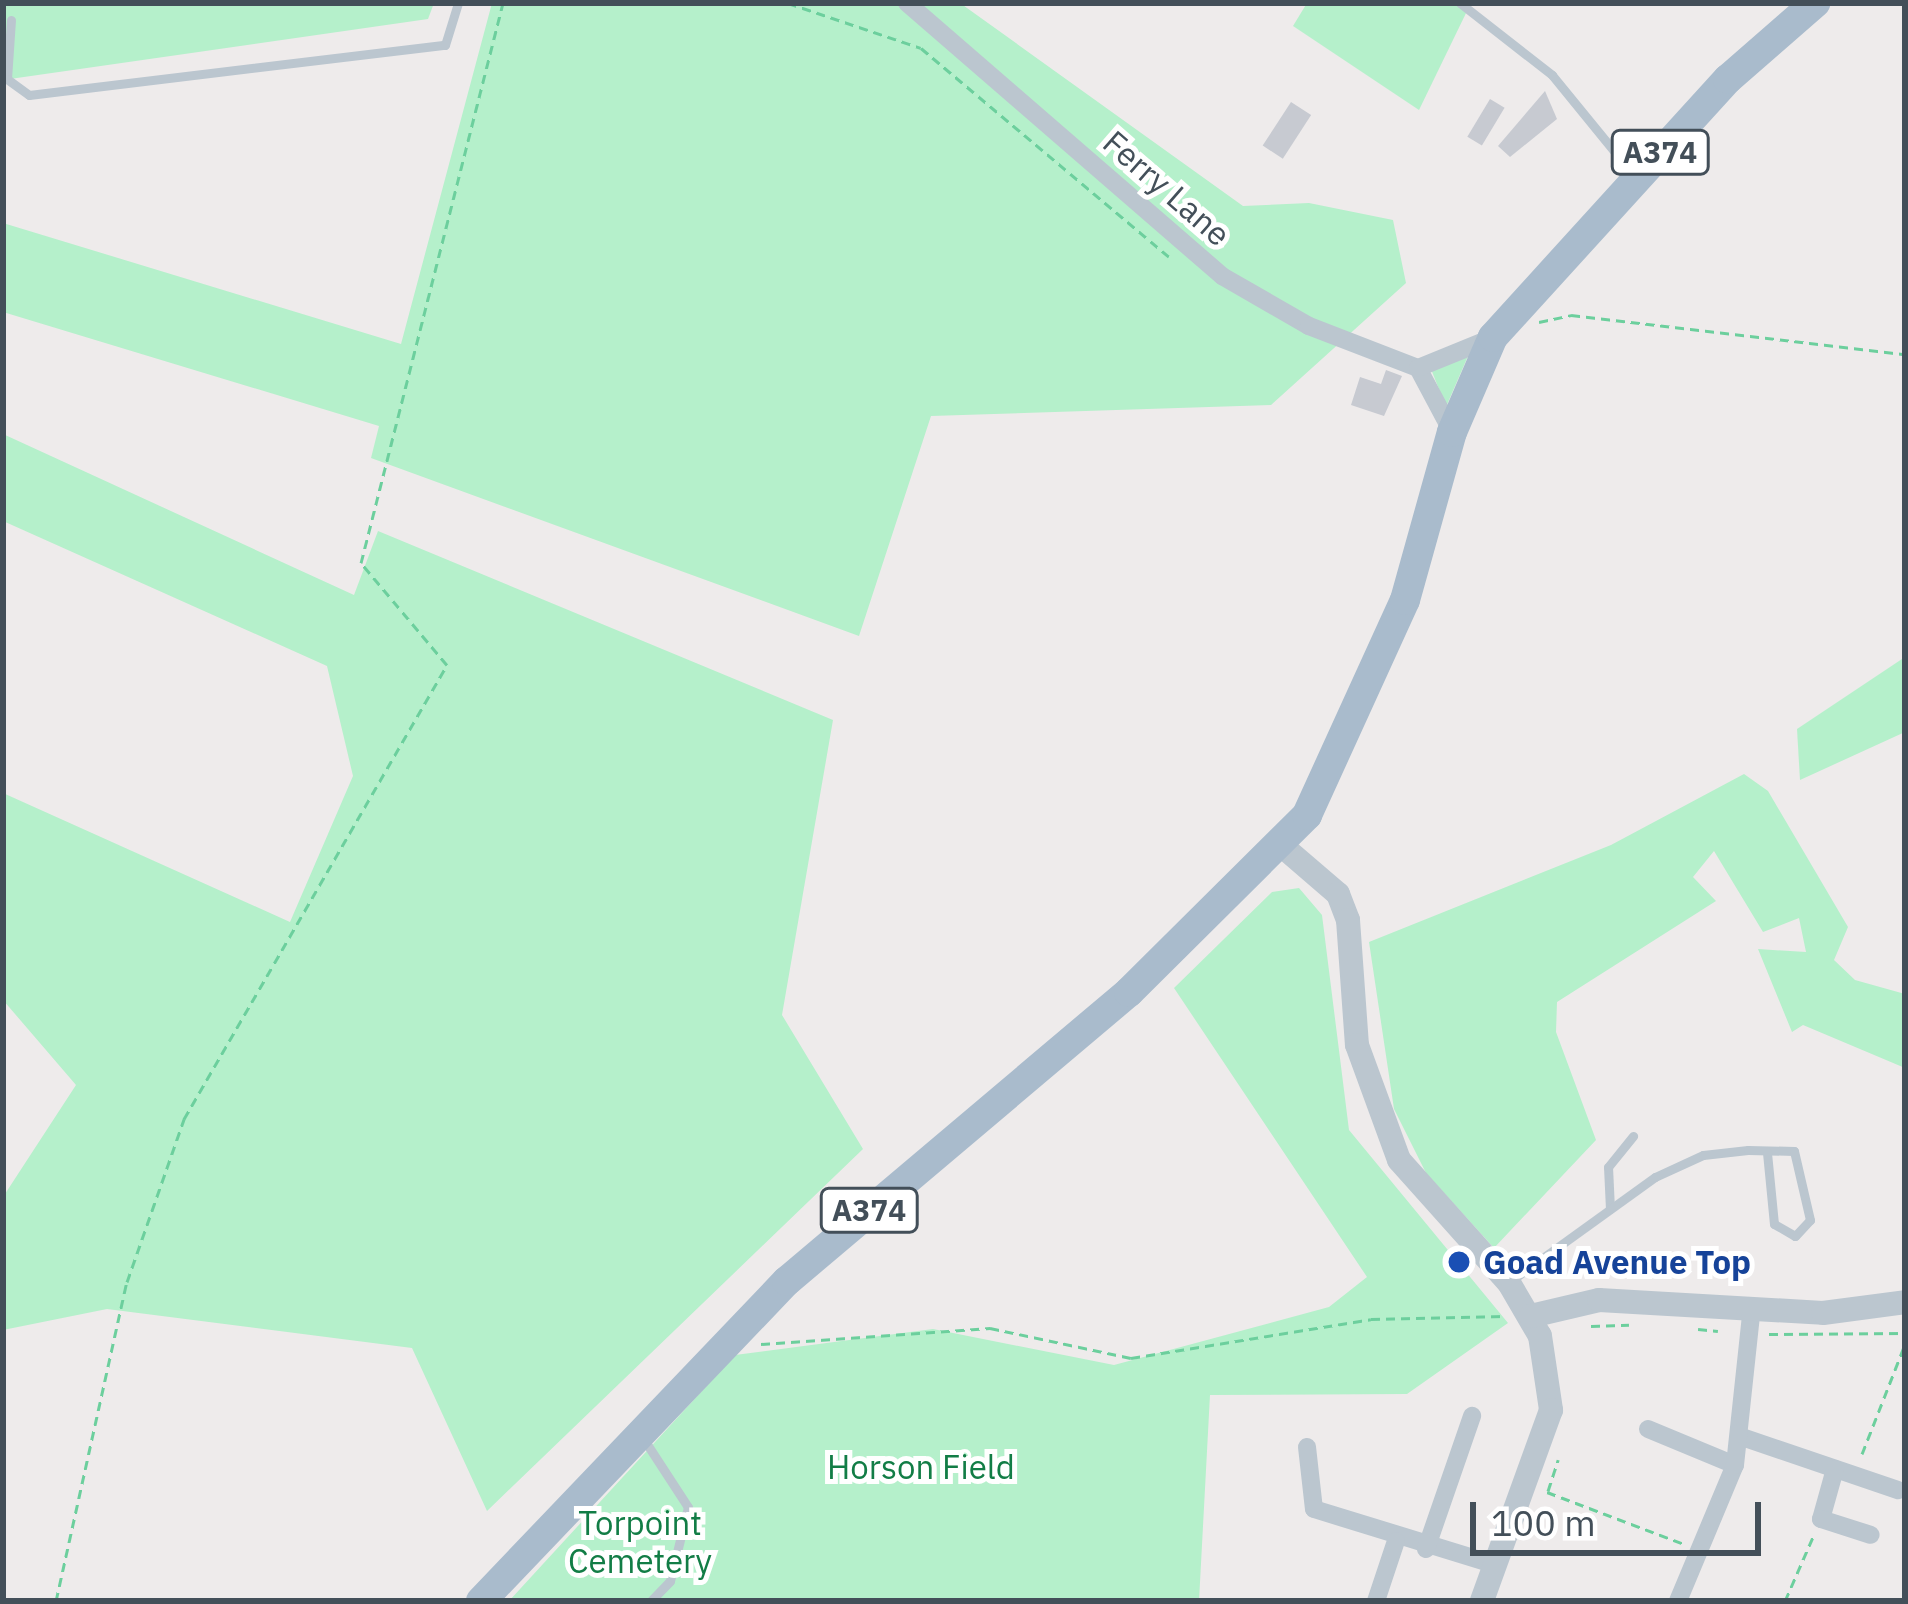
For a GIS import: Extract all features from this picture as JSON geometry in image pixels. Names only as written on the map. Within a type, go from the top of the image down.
[{"type":"main road","name":"A374","points":[[481,1601],[736,1331],[1281,845],[1364,701],[1452,432],[1493,337],[1635,178],[1815,3]]},
{"type":"street","name":"Ferry Lane","points":[[908,3],[931,10],[1222,276],[1309,326],[1418,368]]},
{"type":"street","points":[[1452,432],[1418,368],[1493,337]]},
{"type":"street","points":[[1281,845],[1338,894],[1348,920],[1371,1107],[1419,1190],[1509,1283],[1535,1326],[1551,1410],[1529,1486],[1482,1601]]},
{"type":"street","points":[[1535,1326],[1599,1300],[1750,1318],[1905,1302]]},
{"type":"street","points":[[1678,1601],[1736,1465],[1750,1318]]},
{"type":"street","points":[[1426,1549],[1472,1416]]},
{"type":"street","points":[[1648,1430],[1736,1465]]},
{"type":"street","points":[[1739,1436],[1898,1490]]},
{"type":"street","points":[[1307,1447],[1314,1509],[1396,1541],[1496,1565]]},
{"type":"street","points":[[1845,1472],[1821,1519],[1871,1535]]},
{"type":"street","points":[[1376,1601],[1396,1541]]},
{"type":"lane","points":[[11,20],[7,80],[29,95],[445,46],[458,3]]},
{"type":"lane","points":[[1460,3],[1552,75],[1635,178]]},
{"type":"lane","points":[[1610,1209],[1610,1159],[1633,1136]]},
{"type":"lane","points":[[1509,1283],[1610,1209],[1688,1160],[1767,1152],[1803,1160],[1810,1220],[1796,1236],[1774,1224],[1767,1152]]},
{"type":"lane","points":[[638,1431],[688,1507],[670,1581],[651,1601]]},
{"type":"path","points":[[56,1601],[127,1282],[184,1119],[446,665],[361,563],[502,3]]},
{"type":"path","points":[[788,3],[921,49],[1180,261]]},
{"type":"path","points":[[1513,310],[1542,324],[1571,315],[1905,354]]},
{"type":"path","points":[[736,1331],[762,1345],[990,1328],[1131,1358],[1371,1318],[1535,1326],[1648,1322]]},
{"type":"path","points":[[1682,1328],[1750,1318],[1905,1333]]},
{"type":"path","points":[[1845,1472],[1905,1344]]},
{"type":"path","points":[[1529,1486],[1702,1551]]},
{"type":"path","points":[[1785,1601],[1821,1519]]},
{"type":"green space","points":[[3,3],[434,3],[428,19],[3,80]]},
{"type":"green space","points":[[492,3],[960,3],[1243,206],[1309,203],[1393,220],[1406,283],[1271,405],[931,416],[859,636],[371,458],[379,426],[3,312],[3,223],[401,344]]},
{"type":"green space","points":[[1307,3],[1459,3],[1468,9],[1419,110],[1293,26]]},
{"type":"green space","points":[[1468,356],[1446,407],[1431,369]]},
{"type":"green space","points":[[3,434],[354,595],[378,531],[833,720],[782,1015],[863,1149],[487,1511],[412,1348],[107,1309],[3,1330],[3,1197],[76,1085],[3,1000],[3,793],[290,922],[353,776],[327,666],[3,521]]},
{"type":"green space","points":[[1905,657],[1905,732],[1800,780],[1797,729]]},
{"type":"green space","points":[[1744,774],[1768,791],[1848,927],[1834,960],[1855,980],[1905,994],[1905,1068],[1803,1025],[1792,1032],[1758,949],[1806,952],[1799,918],[1763,932],[1714,851],[1693,877],[1716,901],[1557,1002],[1556,1032],[1596,1140],[1494,1248],[1426,1173],[1394,1109],[1369,942],[1611,845]]},
{"type":"green space","points":[[1299,888],[1322,915],[1349,1130],[1508,1323],[1407,1394],[1210,1395],[1199,1601],[509,1601],[735,1355],[933,1329],[1114,1365],[1329,1307],[1367,1277],[1174,988],[1272,892]]},
{"type":"building","points":[[1545,91],[1557,119],[1510,157],[1498,146]]},
{"type":"building","points":[[1490,99],[1505,108],[1482,145],[1467,137]]},
{"type":"building","points":[[1291,102],[1311,115],[1283,159],[1263,146]]},
{"type":"building","points":[[1386,370],[1402,376],[1384,416],[1351,405],[1360,377],[1381,384]]},
{"type":"place","name":"Goad Avenue Top","points":[[1459,1262]]},
{"type":"park label","name":"Horson Field","points":[[921,1467]]},
{"type":"park label","name":"Torpoint Cemetery","points":[[640,1542]]}]
